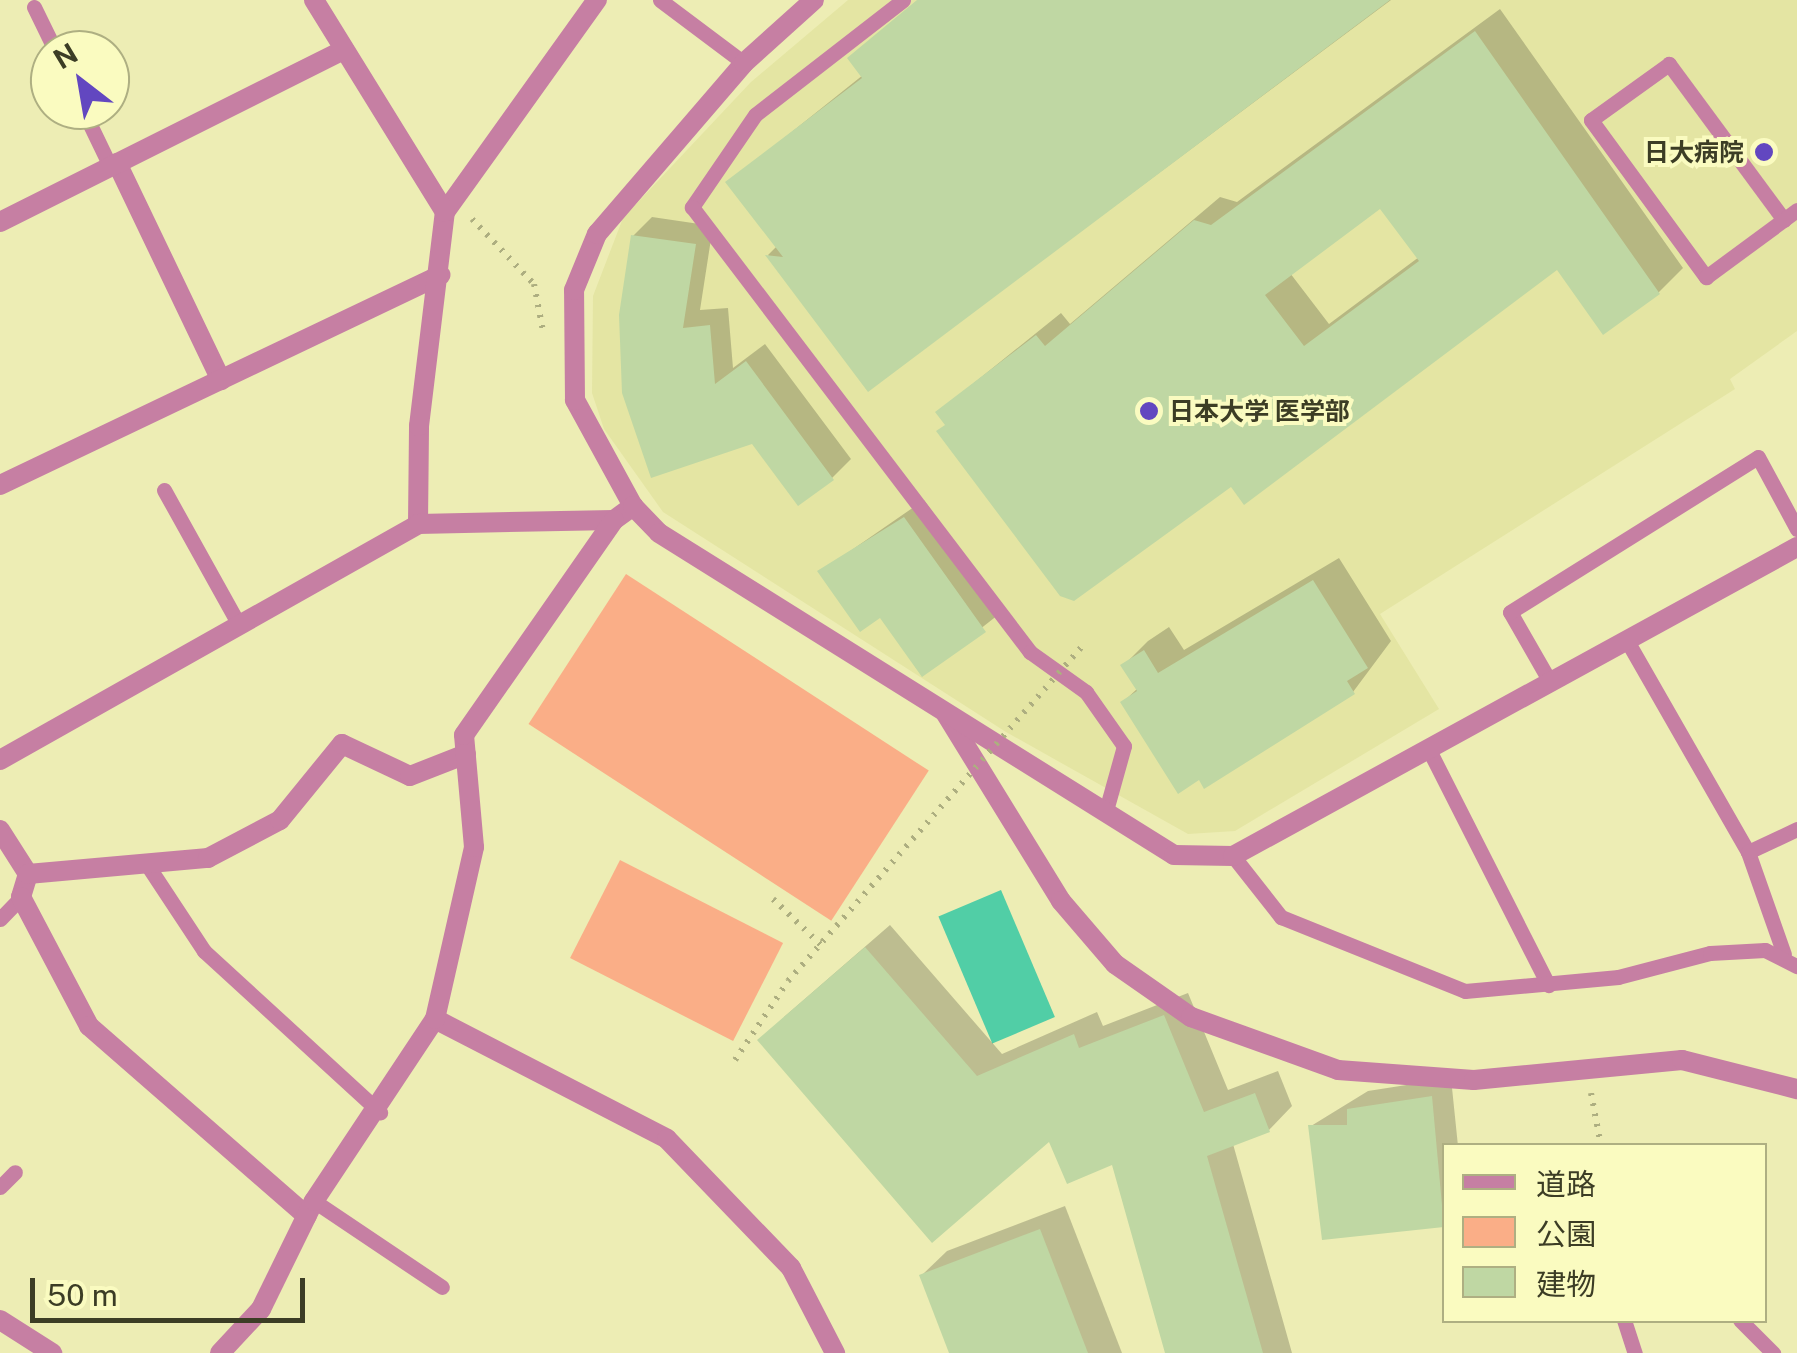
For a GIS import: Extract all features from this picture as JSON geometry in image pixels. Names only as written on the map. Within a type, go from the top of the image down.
[{"type":"street","points":[[314,0],[445,212]]},
{"type":"street","points":[[418,524],[418,426],[440,276],[445,212],[597,0]]},
{"type":"street","points":[[814,0],[744,63],[597,234],[574,290],[575,400],[633,506],[660,533],[1106,807],[1174,855],[1232,856],[1797,547]]},
{"type":"street","points":[[0,222],[344,50]]},
{"type":"street","points":[[114,165],[221,380]]},
{"type":"street","points":[[0,486],[440,276]]},
{"type":"street","points":[[220,1353],[261,1309],[311,1208],[380,1112],[435,1019],[474,847],[466,754],[477,710],[614,520],[633,506]]},
{"type":"street","points":[[0,760],[418,524],[614,520]]},
{"type":"street","points":[[942,708],[1061,901],[1115,964],[1190,1017],[1338,1070],[1474,1080],[1682,1060],[1797,1090]]},
{"type":"street","points":[[28,874],[208,858],[280,820],[342,744],[410,776],[466,754]]},
{"type":"street","points":[[0,830],[28,874],[22,897],[90,1026],[311,1208]]},
{"type":"street","points":[[435,1019],[667,1139],[791,1268],[836,1353]]},
{"type":"street","points":[[0,1320],[52,1353]]},
{"type":"lane","points":[[660,0],[744,63]]},
{"type":"lane","points":[[902,0],[755,115],[692,207],[1030,652],[1086,692],[1124,746],[1106,807]]},
{"type":"lane","points":[[34,6],[45,30]]},
{"type":"lane","points":[[1669,64],[1790,215],[1706,276],[1591,120],[1669,64]]},
{"type":"lane","points":[[95,130],[114,165]]},
{"type":"lane","points":[[1549,680],[1510,612],[1758,457],[1797,530]]},
{"type":"lane","points":[[164,490],[239,625]]},
{"type":"lane","points":[[1626,638],[1748,852],[1784,954],[1797,966]]},
{"type":"lane","points":[[1428,748],[1548,985]]},
{"type":"lane","points":[[1748,852],[1797,829]]},
{"type":"lane","points":[[1232,856],[1280,917],[1419,980],[1464,991],[1548,985],[1710,953],[1784,954]]},
{"type":"lane","points":[[148,866],[204,951],[380,1112]]},
{"type":"lane","points":[[0,920],[22,897]]},
{"type":"lane","points":[[0,1186],[16,1172]]},
{"type":"lane","points":[[311,1208],[442,1287]]},
{"type":"lane","points":[[1625,1323],[1635,1353]]},
{"type":"lane","points":[[1743,1323],[1773,1353]]},
{"type":"path","points":[[445,212],[470,216],[534,284],[546,342]]},
{"type":"path","points":[[734,1060],[821,946],[1083,645]]},
{"type":"path","points":[[772,899],[821,946]]},
{"type":"path","points":[[1599,1131],[1601,1143]]},
{"type":"shaded area","name":"日本大学 医学部","points":[[848,0],[1797,0],[1797,331],[1730,379],[1735,389],[1380,614],[1439,709],[1235,831],[1188,834],[1006,732],[663,512],[604,429],[592,393],[593,296],[623,218],[751,82]]},
{"type":"shaded area","points":[[1001,890],[1055,1017],[992,1044],[938,917]]},
{"type":"green space","points":[[626,574],[929,771],[831,921],[529,724]]},
{"type":"green space","points":[[620,860],[783,943],[733,1041],[570,958]]},
{"type":"building","points":[[917,0],[1390,0],[868,392],[765,255],[783,257],[725,182],[862,78],[847,58]]},
{"type":"building","points":[[1475,31],[1660,294],[1603,335],[1557,270],[1244,505],[1231,487],[1074,601],[1060,596],[936,431],[945,425],[935,412],[1036,335],[1045,346],[1194,220],[1211,225]],"holes":[[[1380,209],[1419,261],[1304,346],[1265,295]]]},
{"type":"building","points":[[631,235],[696,244],[683,328],[710,325],[715,384],[746,361],[834,480],[798,506],[752,444],[651,478],[622,393],[619,315]]},
{"type":"building","points":[[904,517],[986,632],[922,677],[880,618],[860,632],[817,571]]},
{"type":"building","points":[[1313,580],[1368,668],[1347,681],[1355,694],[1204,789],[1199,780],[1178,794],[1120,702],[1137,691],[1120,665],[1144,650],[1158,673]]},
{"type":"building","points":[[865,947],[977,1076],[1074,1034],[1079,1048],[1164,1015],[1204,1112],[1255,1093],[1270,1132],[1207,1156],[1263,1353],[1165,1353],[1112,1165],[1067,1184],[1049,1142],[932,1243],[757,1040]]},
{"type":"building","points":[[1432,1096],[1442,1227],[1322,1240],[1308,1125],[1347,1125],[1347,1109]]},
{"type":"building","points":[[1040,1229],[1088,1353],[949,1353],[919,1275]]},
{"type":"place","name":"日大病院","points":[[1764,152]]},
{"type":"place","name":"日本大学 医学部","points":[[1149,411]]}]
